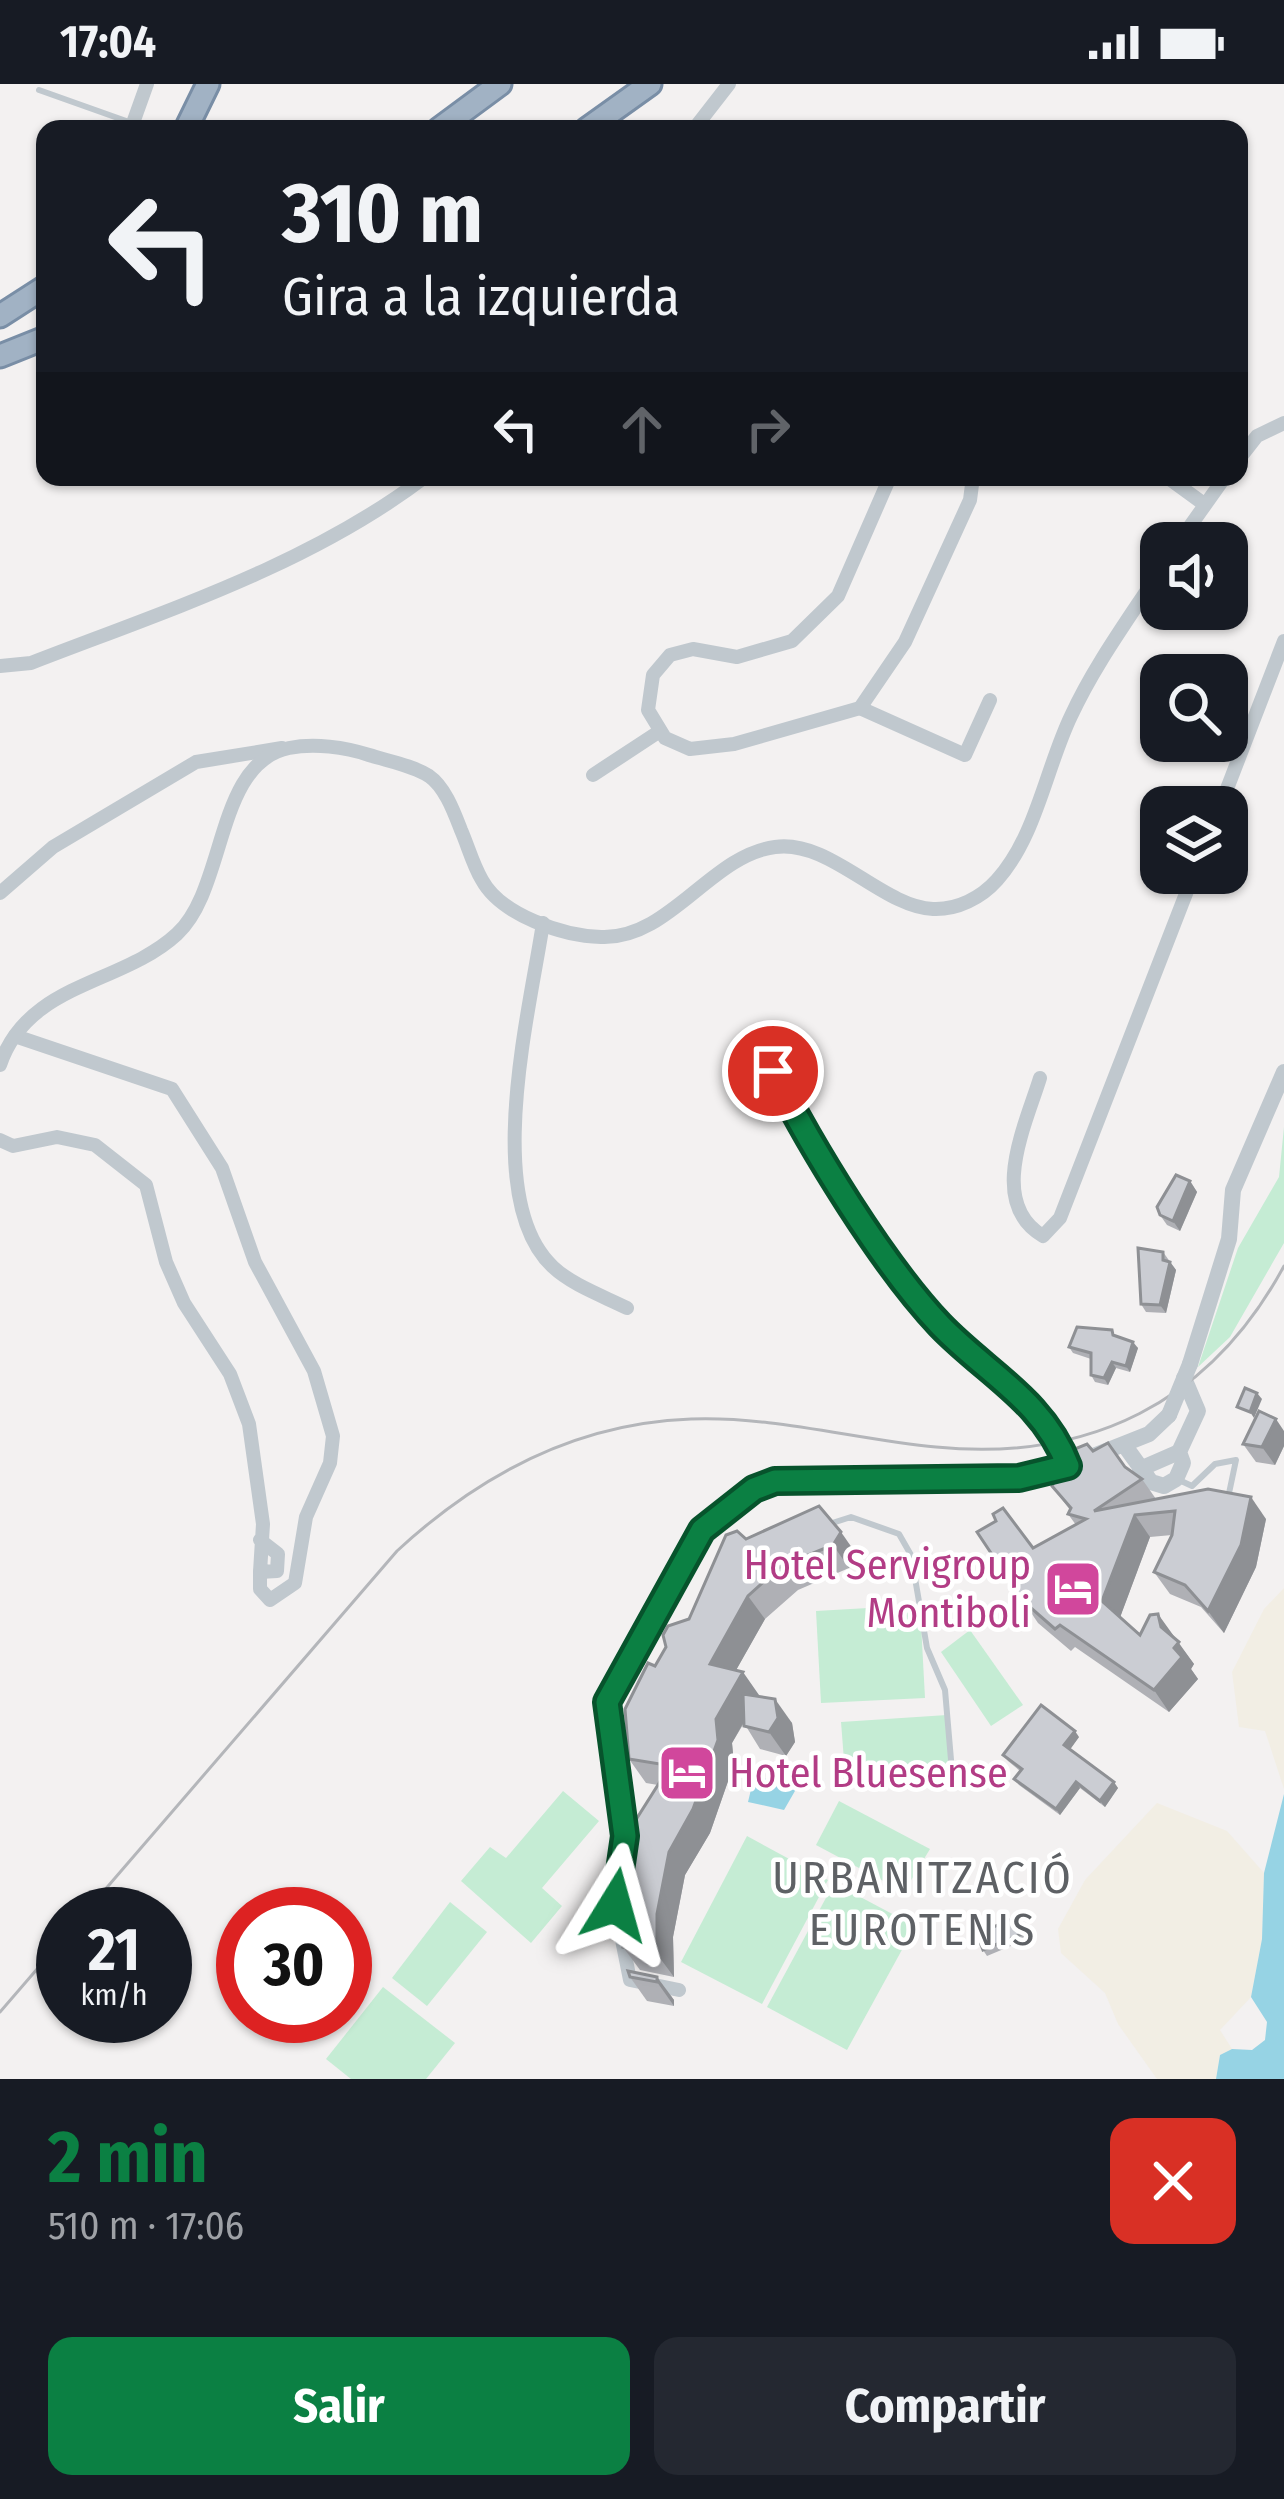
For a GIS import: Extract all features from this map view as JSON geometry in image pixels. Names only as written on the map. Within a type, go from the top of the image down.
[{"type":"highway","points":[[190,120],[208,84]]},
{"type":"highway","points":[[451,120],[500,84]]},
{"type":"highway","points":[[600,120],[650,84]]},
{"type":"highway","points":[[0,316],[36,293]]},
{"type":"street","points":[[134,120],[147,84]]},
{"type":"street","points":[[701,120],[730,84]]},
{"type":"street","points":[[1248,448],[1257,436],[1284,423]]},
{"type":"street","points":[[0,667],[31,663],[297,554],[383,508],[412,486]]},
{"type":"street","points":[[886,486],[838,596],[792,641],[737,657],[693,649],[670,655],[653,675],[648,710],[661,730],[690,749],[860,708],[965,755],[990,700]]},
{"type":"street","points":[[860,708],[905,642],[970,500],[972,486]]},
{"type":"street","points":[[1179,486],[1204,504]]},
{"type":"street","points":[[1192,522],[1218,486]]},
{"type":"street","points":[[0,893],[53,847],[196,762],[287,748],[346,748],[429,776],[449,802],[491,893],[543,923],[601,937],[616,935],[652,921],[745,856],[790,846],[926,909],[972,900],[1008,866],[1072,713],[1140,603]]},
{"type":"street","points":[[1228,786],[1284,641]]},
{"type":"street","points":[[592,776],[661,730]]},
{"type":"street","points":[[0,1065],[15,1036],[62,994],[143,957],[180,932],[209,886],[238,790],[255,768],[287,748]]},
{"type":"street","points":[[1040,1078],[1011,1171],[1016,1194],[1035,1231],[1043,1236],[1060,1218],[1186,894]]},
{"type":"street","points":[[543,923],[514,1114],[513,1175],[551,1266],[627,1308]]},
{"type":"street","points":[[0,1140],[14,1146],[57,1137],[95,1145],[146,1185],[166,1262],[184,1303],[230,1374],[249,1424],[260,1588],[270,1600],[295,1583],[306,1517],[330,1463],[333,1436],[314,1372],[255,1262],[230,1186],[172,1089],[15,1036]]},
{"type":"street","points":[[773,1071],[796,1118],[909,1288],[941,1327],[1025,1397],[1050,1427],[1066,1460]]},
{"type":"street","points":[[679,1990],[630,1980],[615,1905],[625,1836],[607,1702],[702,1530],[775,1481],[1019,1478],[1149,1434],[1168,1415],[1187,1371],[1229,1239],[1233,1190],[1284,1072]]},
{"type":"street","points":[[1140,1469],[1179,1452],[1198,1411],[1187,1371]]},
{"type":"street","points":[[1125,1445],[1150,1483],[1164,1486],[1176,1479],[1183,1463],[1179,1452]]},
{"type":"lane","points":[[39,90],[122,120]]},
{"type":"lane","points":[[1176,1479],[1192,1486],[1215,1464],[1236,1460],[1227,1502],[1247,1505]]},
{"type":"lane","points":[[719,1516],[732,1532]]},
{"type":"lane","points":[[809,1530],[851,1517],[899,1534],[911,1555],[927,1648],[945,1690],[953,1783]]},
{"type":"green space","points":[[1284,1127],[1284,1243],[1230,1337],[1198,1367],[1238,1248],[1279,1177]]},
{"type":"green space","points":[[920,1605],[925,1698],[821,1703],[816,1611]]},
{"type":"green space","points":[[970,1630],[1023,1705],[991,1726],[941,1652]]},
{"type":"green space","points":[[947,1715],[951,1767],[845,1773],[841,1722]]},
{"type":"green space","points":[[563,1791],[599,1821],[542,1888],[562,1906],[531,1943],[461,1881],[490,1847],[506,1858]]},
{"type":"green space","points":[[839,1801],[930,1849],[904,1892],[816,1845]]},
{"type":"green space","points":[[747,1836],[828,1880],[762,2004],[681,1962]]},
{"type":"green space","points":[[834,1883],[915,1926],[847,2050],[767,2007]]},
{"type":"green space","points":[[450,1902],[487,1932],[427,2006],[392,1978]]},
{"type":"green space","points":[[383,1987],[455,2043],[426,2079],[351,2079],[326,2059],[339,2043],[372,2043],[372,2001]]},
{"type":"sand","points":[[1284,1588],[1284,1789],[1265,1731],[1239,1727],[1232,1672],[1264,1609]]},
{"type":"sand","points":[[1157,1803],[1227,1831],[1264,1873],[1262,1939],[1251,1997],[1220,2030],[1232,2049],[1220,2055],[1216,2079],[1157,2079],[1118,2024],[1105,1993],[1061,1953],[1058,1929],[1085,1880]]},
{"type":"water","points":[[785,1762],[797,1766],[799,1784],[784,1810],[748,1802],[754,1777],[774,1780]]},
{"type":"water","points":[[1284,1794],[1284,2079],[1216,2079],[1220,2055],[1232,2049],[1252,2050],[1265,2040],[1267,2022],[1251,1997],[1262,1939],[1264,1873]]},
{"type":"building","points":[[1176,1175],[1190,1181],[1173,1221],[1160,1215],[1157,1207]]},
{"type":"building","points":[[1138,1248],[1163,1252],[1163,1260],[1170,1262],[1160,1305],[1141,1304]]},
{"type":"building","points":[[1077,1327],[1112,1330],[1113,1335],[1133,1342],[1126,1366],[1112,1362],[1104,1378],[1091,1375],[1091,1353],[1069,1347]]},
{"type":"building","points":[[1245,1388],[1257,1393],[1250,1412],[1237,1407]]},
{"type":"building","points":[[1259,1411],[1276,1419],[1262,1447],[1243,1444]]},
{"type":"building","name":"Hotel Servigroup Montiboli","points":[[1108,1443],[1125,1467],[1142,1479],[1094,1511],[1208,1489],[1251,1497],[1241,1545],[1208,1611],[1185,1585],[1154,1572],[1172,1535],[1175,1511],[1135,1515],[1102,1601],[1140,1635],[1150,1615],[1158,1614],[1161,1627],[1179,1642],[1174,1648],[1182,1657],[1154,1690],[1060,1625],[1055,1629],[1023,1601],[977,1532],[996,1521],[993,1514],[1003,1508],[1033,1548],[1086,1519],[1068,1514],[1071,1508],[1052,1486],[1059,1474],[1051,1465],[1087,1444],[1093,1451]]},
{"type":"building","points":[[819,1506],[841,1532],[833,1545],[781,1566],[748,1596],[710,1664],[743,1672],[716,1719],[718,1740],[693,1809],[669,1852],[657,1914],[657,1954],[623,1947],[629,1881],[619,1881],[613,1856],[661,1780],[660,1764],[629,1759],[625,1709],[648,1663],[655,1666],[666,1647],[663,1635],[668,1626],[689,1619],[726,1535],[737,1531],[746,1539]]},
{"type":"building","points":[[743,1694],[775,1699],[778,1718],[769,1732],[744,1726]]},
{"type":"building","points":[[1041,1705],[1075,1731],[1064,1745],[1114,1782],[1100,1801],[1076,1782],[1056,1809],[1014,1779],[1022,1769],[1003,1755]]},
{"type":"building","points":[[1019,1916],[1026,1932],[983,1950],[977,1934]]},
{"type":"building","points":[[628,1971],[657,1977],[657,1982],[630,1977]]},
{"type":"tram line","points":[[107,1887],[397,1551],[462,1499],[532,1458],[608,1431],[691,1419],[752,1421],[936,1447],[992,1449],[1045,1444],[1094,1432],[1140,1414],[1220,1354],[1254,1314],[1284,1266]]},
{"type":"tram line","points":[[0,2012],[36,1970]]},
{"type":"place","name":"Hotel Servigroup Montiboli","points":[[1073,1589]]},
{"type":"place","name":"Hotel Bluesense","points":[[687,1773]]},
{"type":"district","name":"URBANITZACIÓ EUROTENIS","points":[[923,1904]]},
{"type":"route","points":[[615,1905],[625,1836],[607,1702],[702,1530],[754,1489],[775,1481],[910,1483],[1019,1478],[1068,1466],[1050,1427],[1025,1397],[941,1327],[909,1288],[796,1118],[773,1071]]}]
